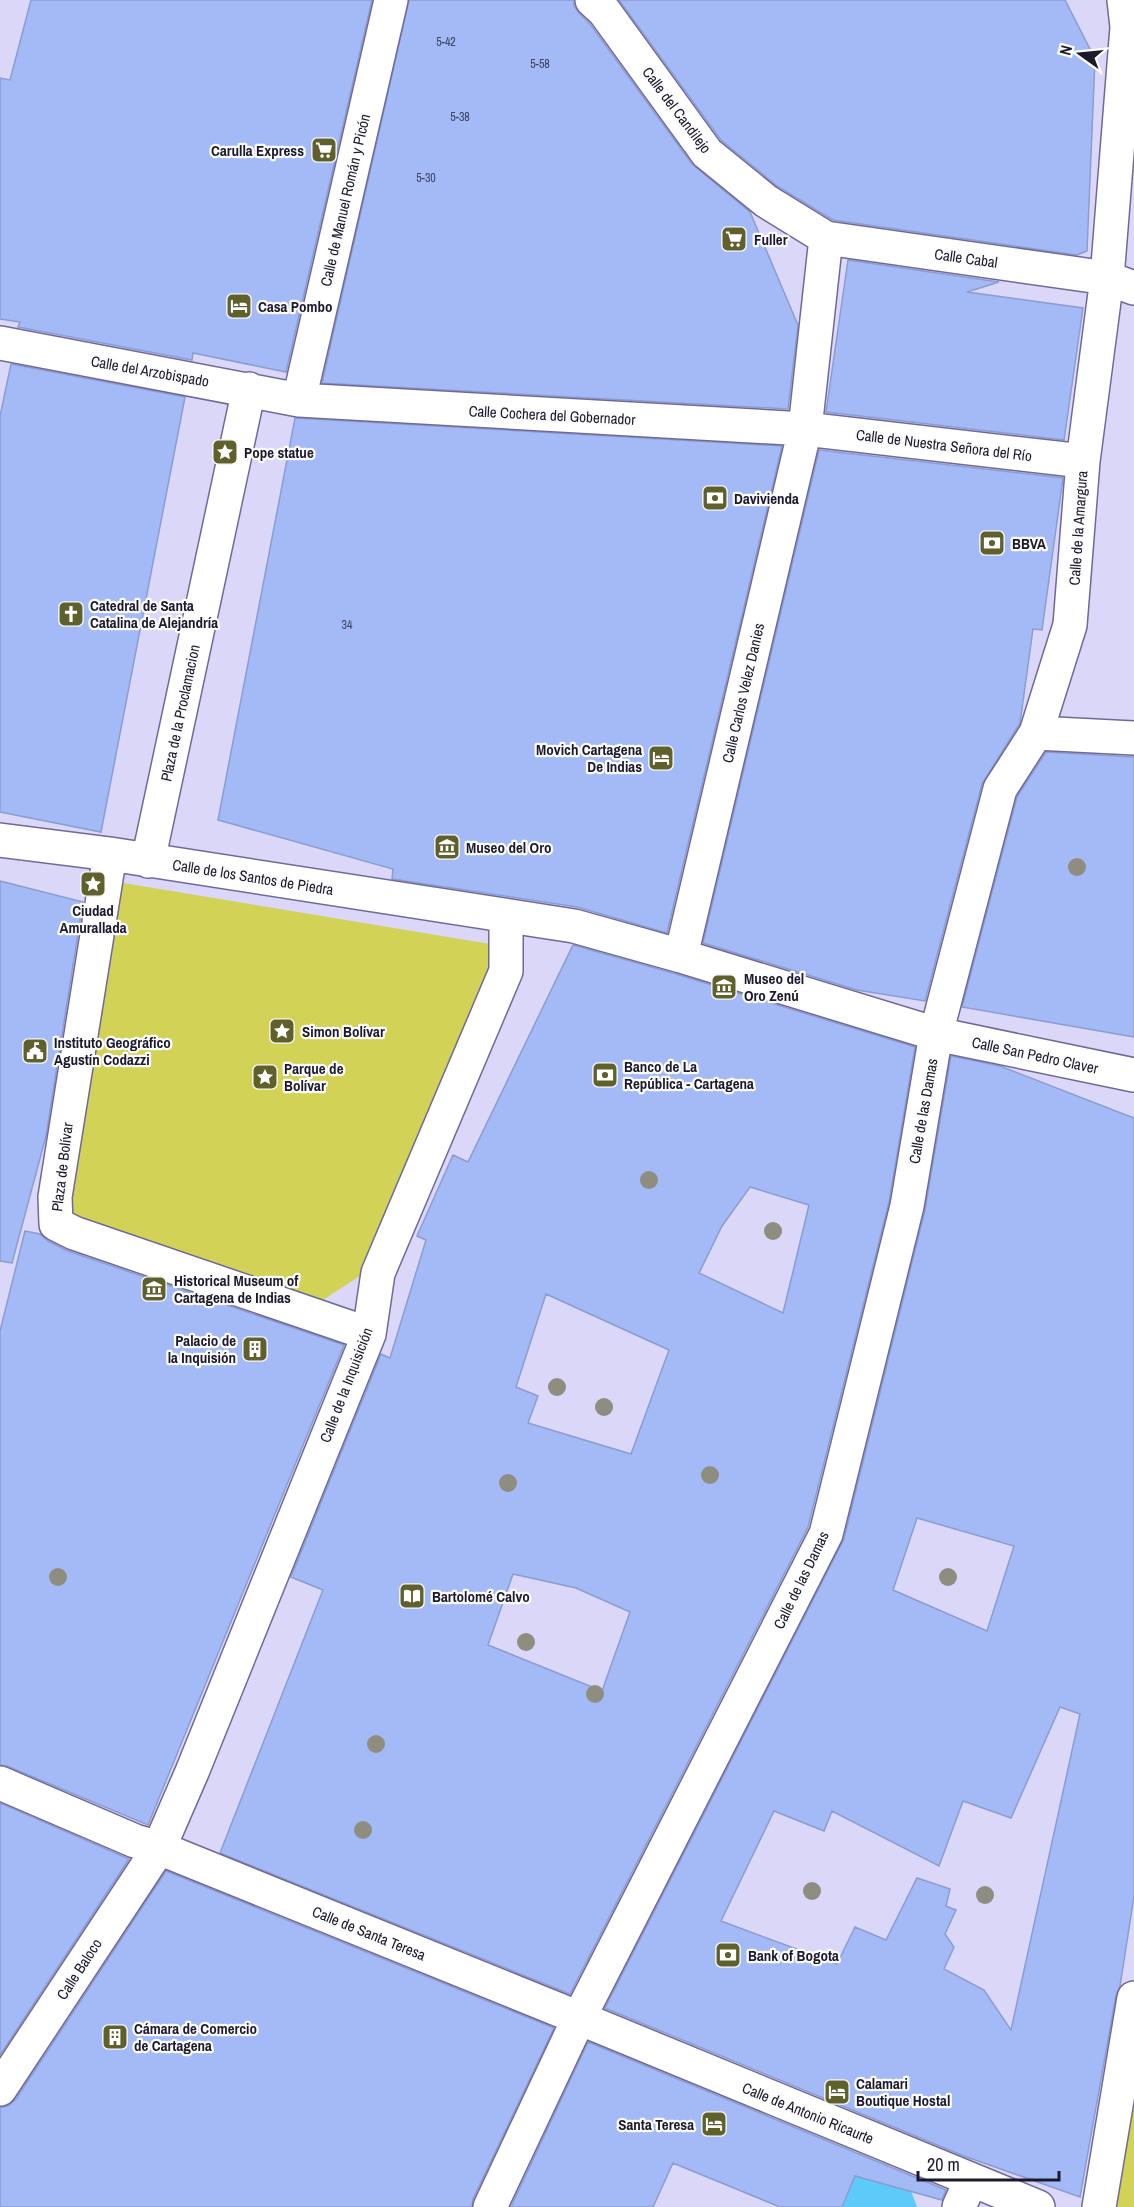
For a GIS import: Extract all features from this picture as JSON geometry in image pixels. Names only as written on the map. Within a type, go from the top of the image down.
[{"type":"street","name":"Calle de Manuel Román y Picón","points":[[299,400],[392,0]]},
{"type":"street","name":"Calle del Candilejo","points":[[592,0],[604,11],[707,153],[766,201],[826,238]]},
{"type":"street","name":"Calle de la Amargura","points":[[936,1034],[1000,789],[1036,733],[1070,625],[1083,461],[1120,283],[1127,27],[1124,0]]},
{"type":"street","name":"Calle Cabal","points":[[826,238],[1120,283]]},
{"type":"street","points":[[805,429],[826,238]]},
{"type":"street","name":"Calle del Arzobispado","points":[[0,344],[299,400]]},
{"type":"street","name":"Plaza de la Proclamacion","points":[[148,861],[249,389]]},
{"type":"street","name":"Calle Cochera del Gobernador","points":[[299,400],[805,429]]},
{"type":"street","name":"Calle de Nuestra Señora del Río","points":[[805,429],[1083,461]]},
{"type":"street","name":"Calle Carlos Velez Danies","points":[[681,956],[805,429]]},
{"type":"street","points":[[1036,733],[1134,738]]},
{"type":"street","name":"Calle de los Santos de Piedra","points":[[0,840],[110,854],[574,926],[681,956]]},
{"type":"street","name":"Plaza de Bolívar","points":[[110,854],[56,1197],[56,1224],[74,1233],[369,1334]]},
{"type":"street","name":"Calle de la Inquisición","points":[[159,1848],[192,1772],[369,1334],[378,1273],[506,971],[506,916]]},
{"type":"street","name":"Calle San Pedro Claver","points":[[681,956],[936,1034],[1134,1075]]},
{"type":"street","name":"Calle de las Damas","points":[[490,2207],[579,2018],[826,1534],[907,1206],[936,1034]]},
{"type":"street","name":"Calle de Santa Teresa","points":[[0,1783],[135,1841],[159,1848],[579,2018]]},
{"type":"street","name":"Calle Baloco","points":[[0,2089],[159,1848]]},
{"type":"street","points":[[1099,2207],[1134,1998]]},
{"type":"street","name":"Calle de Antonio Ricaurte","points":[[579,2018],[965,2193],[1038,2207]]},
{"type":"shaded area","name":"Parque de Bolívar","points":[[117,882],[502,946],[363,1274],[315,1305],[61,1209]]},
{"type":"shaded area","points":[[1134,2044],[1134,2207],[1102,2207]]},
{"type":"water","points":[[855,2176],[911,2191],[917,2207],[842,2207]]},
{"type":"building","points":[[31,0],[372,0],[286,372],[193,353],[192,360],[18,327],[20,322],[0,319],[0,78],[10,80]]},
{"type":"building","points":[[409,0],[574,0],[574,6],[579,13],[590,24],[692,164],[750,212],[798,325],[788,409],[322,383]]},
{"type":"building","points":[[619,0],[1065,0],[1095,59],[1087,251],[1077,255],[833,220],[777,186],[721,140]]},
{"type":"building","points":[[848,260],[999,282],[967,292],[1083,308],[1064,440],[826,412]]},
{"type":"building","name":"Catedral de Santa Catalina de Alejandría","points":[[11,364],[185,397],[101,832],[0,812],[0,416]]},
{"type":"building","points":[[295,418],[782,446],[667,933],[577,907],[392,879],[393,869],[218,820]]},
{"type":"building","points":[[819,450],[1063,478],[1042,630],[1033,629],[1020,723],[982,784],[925,1001],[857,990],[703,943]]},
{"type":"building","points":[[1046,752],[1134,757],[1134,1037],[962,1007],[1017,797]]},
{"type":"building","points":[[0,881],[83,902],[46,1136],[12,1263],[0,1261]]},
{"type":"building","points":[[573,945],[915,1047],[889,1202],[808,1527],[570,1994],[220,1853],[323,1590],[291,1577],[381,1354],[390,1358],[426,1240],[417,1236],[453,1155],[468,1162]],"holes":[[[750,1187],[809,1205],[783,1313],[699,1273],[722,1226]],[[546,1294],[669,1350],[631,1454],[528,1423],[538,1396],[516,1387]],[[513,1574],[576,1588],[630,1612],[602,1691],[488,1645]]]},
{"type":"building","points":[[951,1056],[1000,1066],[1134,1118],[1134,1896],[1120,1986],[1116,1995],[1080,2197],[964,2156],[605,2008],[844,1539],[925,1210]],"holes":[[[917,1518],[1014,1546],[987,1631],[893,1590]],[[1060,1707],[1080,1714],[1011,2030],[984,1990],[944,1969],[954,1947],[945,1934],[956,1910],[946,1906],[950,1889],[917,1878],[886,1940],[855,1927],[837,1964],[721,1921],[774,1811],[824,1831],[832,1811],[939,1866],[963,1801],[1011,1818]]]},
{"type":"building","points":[[25,1231],[40,1234],[48,1241],[68,1251],[344,1345],[148,1825],[0,1765],[0,1331]]},
{"type":"building","points":[[0,1803],[129,1859],[0,2055]]},
{"type":"building","points":[[166,1871],[554,2028],[473,2199],[472,2207],[0,2207],[0,2108],[16,2099]]},
{"type":"building","points":[[588,2042],[946,2190],[942,2200],[855,2176],[842,2207],[780,2207],[673,2163],[653,2207],[511,2207]]},
{"type":"place","name":"Carulla Express","points":[[324,150]]},
{"type":"place","name":"Fuller","points":[[734,239]]},
{"type":"place","name":"Casa Pombo","points":[[239,306]]},
{"type":"place","name":"Pope statue","points":[[225,452]]},
{"type":"place","name":"Davivienda","points":[[715,498]]},
{"type":"place","name":"BBVA","points":[[992,543]]},
{"type":"place","name":"Catedral de Santa Catalina de Alejandría","points":[[71,614]]},
{"type":"place","name":"Movich Cartagena De Indias","points":[[661,758]]},
{"type":"place","name":"Museo del Oro","points":[[447,847]]},
{"type":"place","name":"Ciudad Amurallada","points":[[93,884]]},
{"type":"place","name":"Museo del Oro Zenú","points":[[724,987]]},
{"type":"place","name":"Simon Bolívar","points":[[282,1031]]},
{"type":"place","name":"Instituto Geográfico Agustín Codazzi","points":[[35,1051]]},
{"type":"place","name":"Banco de La República - Cartagena","points":[[605,1075]]},
{"type":"place","name":"Parque de Bolívar","points":[[265,1077]]},
{"type":"place","name":"Historical Museum of Cartagena de Indias","points":[[154,1289]]},
{"type":"place","name":"Palacio de la Inquisión","points":[[255,1349]]},
{"type":"place","name":"Bartolomé Calvo","points":[[412,1596]]},
{"type":"place","name":"Bank of Bogota","points":[[728,1955]]},
{"type":"place","name":"Cámara de Comercio de Cartagena","points":[[115,2037]]},
{"type":"place","name":"Calamari Boutique Hostal","points":[[837,2092]]},
{"type":"place","name":"Santa Teresa","points":[[714,2124]]}]
